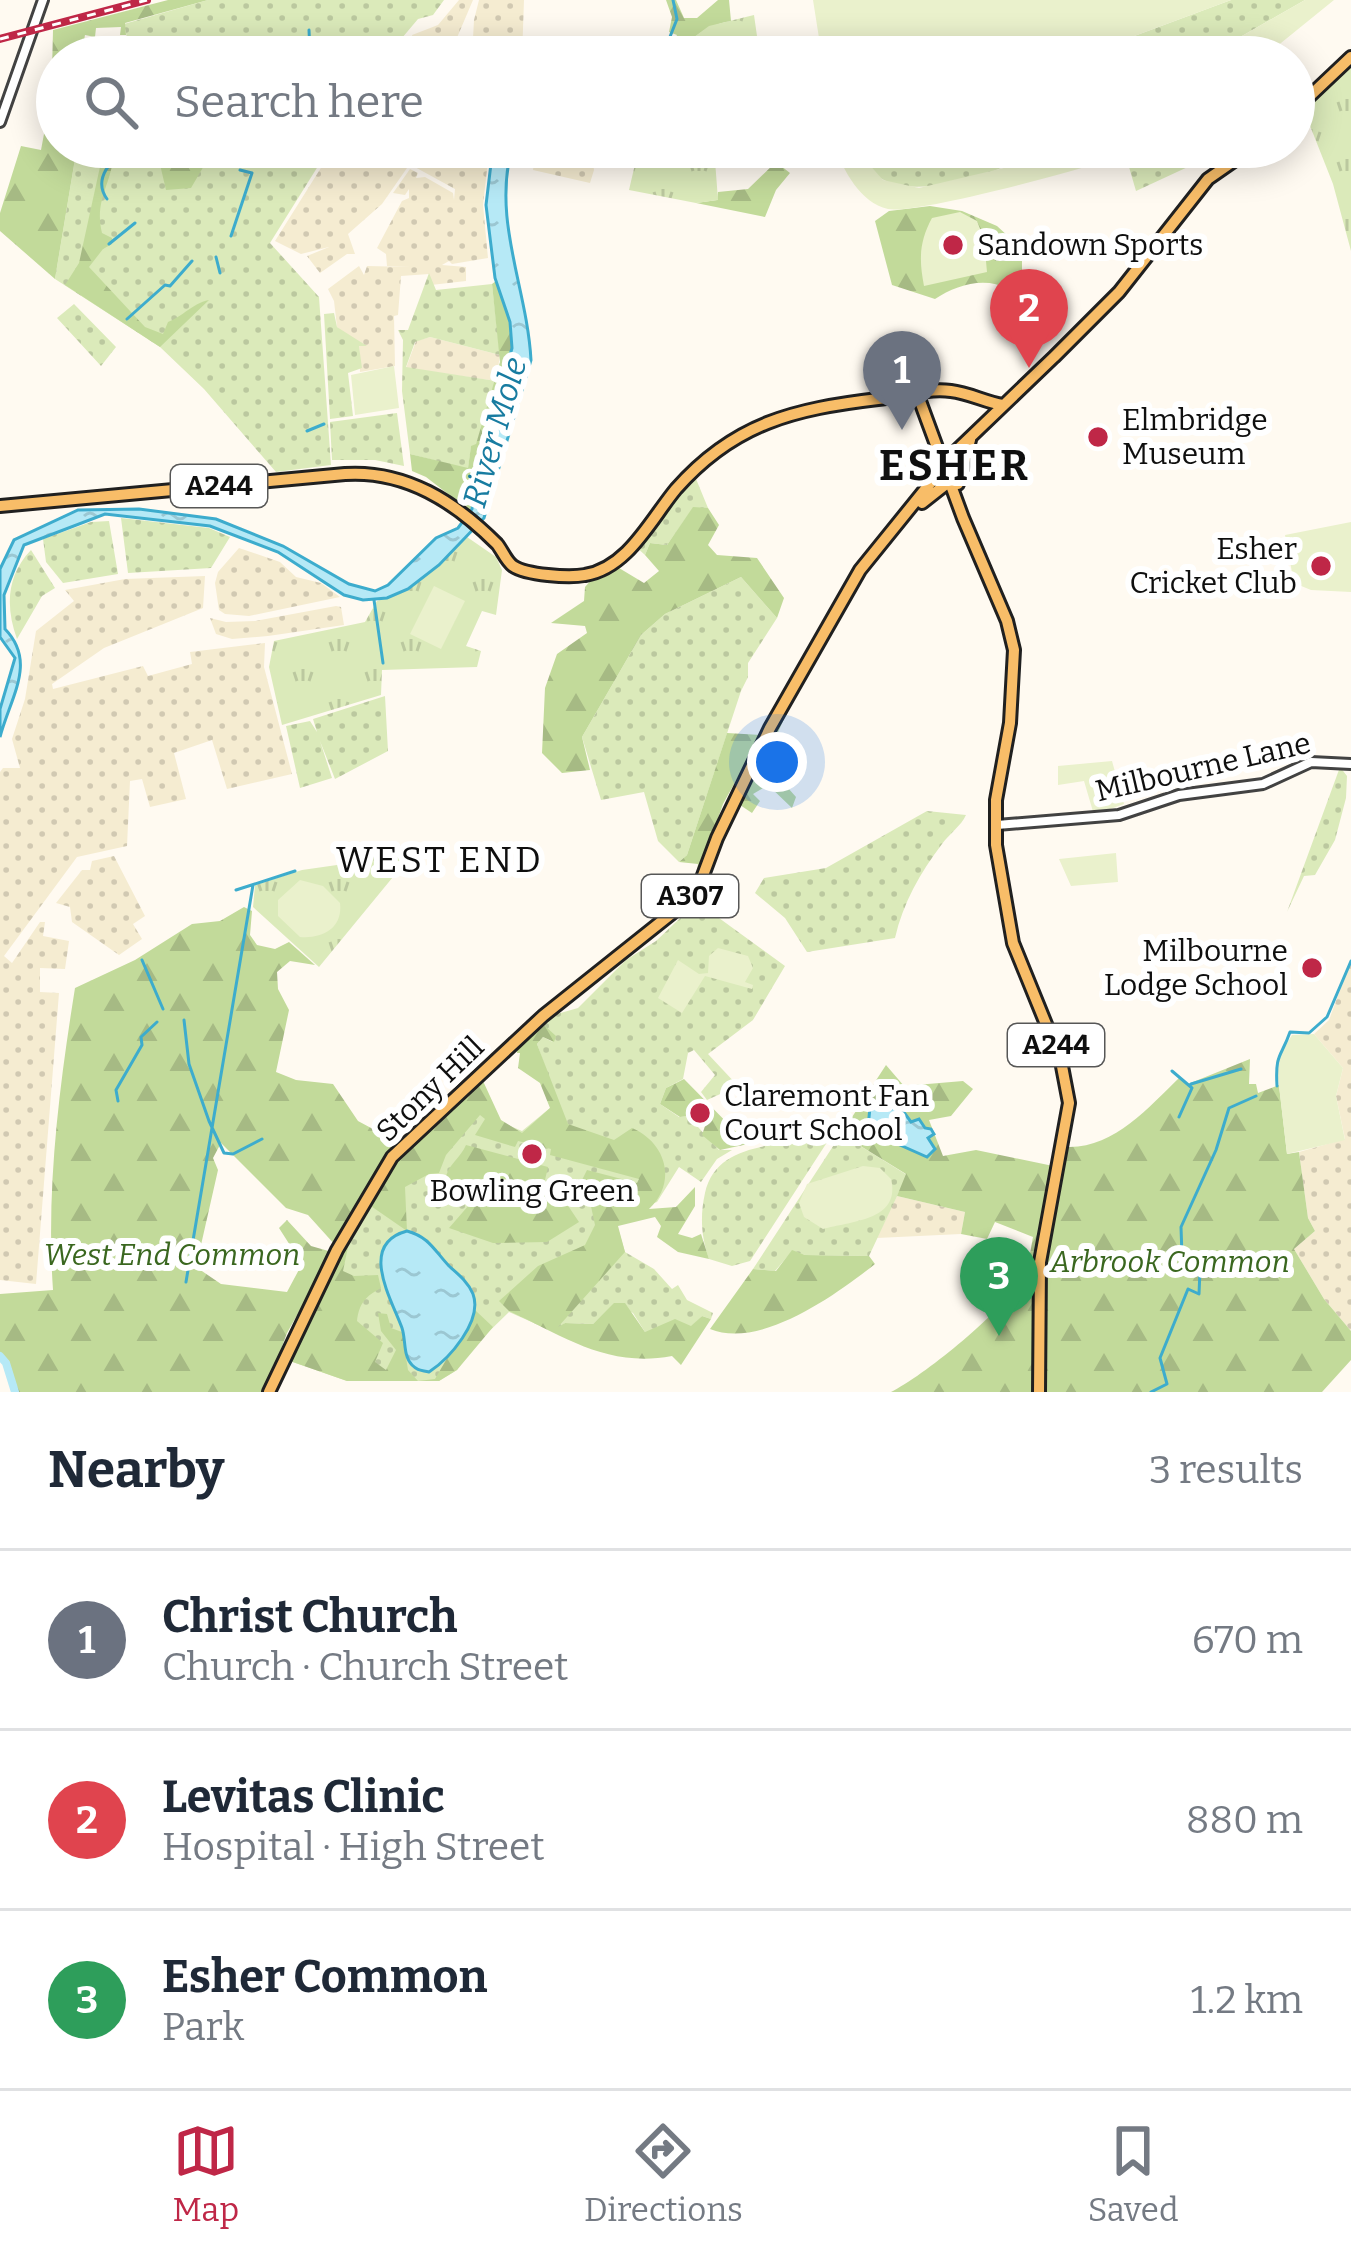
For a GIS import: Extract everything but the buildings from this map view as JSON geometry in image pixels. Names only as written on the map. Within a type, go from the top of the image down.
[{"type":"main road","points":[[1315,90],[1351,57]]},
{"type":"main road","name":"A307","points":[[914,506],[996,406],[1046,366],[1119,292],[1204,183],[1225,168]]},
{"type":"main road","points":[[917,396],[950,391],[996,406]]},
{"type":"main road","name":"A244","points":[[0,504],[374,472],[409,480],[460,512],[520,563],[578,575],[608,566],[640,536],[690,474],[743,431],[800,411],[917,396],[955,477],[1014,650],[1013,703],[995,825],[1009,928],[1061,1060],[1069,1103],[1040,1262],[1039,1392]]},
{"type":"main road","name":"A307","points":[[914,506],[955,477],[972,435]]},
{"type":"main road","name":"Stony Hill","points":[[269,1392],[337,1250],[392,1156],[527,1031],[681,906],[699,886],[770,728],[860,570],[914,506]]},
{"type":"street","points":[[0,122],[43,0]]},
{"type":"street","name":"Milbourne Lane","points":[[995,825],[1120,814],[1179,795],[1263,784],[1311,762],[1351,764]]},
{"type":"shaded area","points":[[459,0],[473,0],[458,36],[412,36],[438,25]]},
{"type":"shaded area","points":[[479,0],[524,0],[523,36],[473,36]]},
{"type":"shaded area","points":[[321,168],[407,168],[382,204],[348,234],[355,254],[347,254],[320,273],[307,256],[329,247],[301,254],[275,241]]},
{"type":"shaded area","points":[[417,168],[487,168],[483,205],[488,258],[442,265],[466,267],[466,281],[431,285],[429,274],[401,276],[398,315],[394,316],[395,366],[360,372],[359,345],[337,327],[328,289],[359,266],[364,275],[367,266],[411,267],[387,266],[386,254],[377,248],[402,201],[409,198],[409,189],[405,195],[393,193],[410,169],[418,173],[416,178],[425,177],[453,193],[454,200],[455,189]]},
{"type":"shaded area","points":[[594,168],[594,170],[590,183],[533,170]]},
{"type":"shaded area","points":[[430,337],[500,355],[496,381],[406,368],[416,341]]},
{"type":"shaded area","points":[[239,548],[280,562],[296,577],[321,583],[340,597],[249,616],[225,614],[219,610],[215,583],[218,572]]},
{"type":"shaded area","points":[[205,576],[203,608],[104,648],[52,684],[53,689],[143,666],[148,676],[192,664],[190,652],[265,643],[264,667],[292,774],[227,789],[212,740],[174,753],[186,799],[150,807],[142,779],[130,781],[127,846],[77,857],[4,956],[12,963],[40,922],[45,922],[43,936],[69,941],[65,969],[40,968],[40,992],[59,993],[36,1284],[0,1280],[0,772],[20,768],[12,739],[25,699],[36,631],[74,601],[65,590],[125,579]]},
{"type":"shaded area","points":[[341,607],[344,625],[268,636],[232,639],[216,634],[210,618],[255,621]]},
{"type":"shaded area","points":[[114,856],[145,916],[133,924],[142,939],[119,955],[72,922],[70,907],[56,903],[82,870],[90,870],[92,861]]},
{"type":"shaded area","points":[[1351,960],[1351,1331],[1324,1299],[1294,1249],[1315,1231],[1308,1218],[1299,1152],[1345,1139],[1336,1096],[1343,1068],[1314,1034],[1329,1020]]},
{"type":"shaded area","points":[[897,1196],[965,1212],[961,1234],[877,1238]]},
{"type":"green space","points":[[168,0],[208,0],[125,23],[126,35],[120,35],[121,27],[96,28],[95,36],[53,36],[53,30]]},
{"type":"green space","points":[[208,0],[444,0],[433,15],[418,19],[404,36],[127,36],[124,24]]},
{"type":"green space","points":[[666,0],[676,0],[684,18],[697,18],[718,0],[729,0],[731,21],[698,36],[669,32],[672,17]]},
{"type":"green space","points":[[813,0],[1231,0],[1134,36],[819,36]]},
{"type":"green space","points":[[1231,0],[1305,0],[1242,36],[1134,36]]},
{"type":"green space","points":[[1305,0],[1334,0],[1290,36],[1242,36]]},
{"type":"green space","points":[[754,15],[757,36],[695,36],[709,26]]},
{"type":"green space","points":[[1351,62],[1351,251],[1315,138],[1315,96]]},
{"type":"green space","points":[[21,146],[36,149],[36,168],[74,168],[55,279],[0,231],[0,213]]},
{"type":"green space","points":[[74,168],[317,168],[270,243],[319,297],[331,465],[276,472],[204,389],[160,347],[55,279]]},
{"type":"green space","points":[[100,168],[111,168],[100,221],[102,233],[112,238],[112,244],[89,267],[145,327],[163,334],[168,322],[209,300],[160,347],[65,285],[79,263]]},
{"type":"green space","points":[[161,168],[203,168],[191,188],[166,190]]},
{"type":"green space","points":[[634,168],[716,168],[718,200],[696,203],[629,190]]},
{"type":"green space","points":[[770,168],[790,173],[776,190],[765,217],[696,203],[717,200],[718,192],[748,189]]},
{"type":"green space","points":[[844,168],[872,168],[883,180],[919,188],[1004,168],[1080,168],[906,209],[878,206]]},
{"type":"green space","points":[[869,168],[1001,168],[914,187],[876,175]]},
{"type":"green space","points":[[1129,168],[1186,168],[1136,191]]},
{"type":"green space","points":[[930,206],[962,211],[997,226],[1022,249],[1022,274],[1008,289],[971,284],[935,299],[892,285],[875,221],[889,211]]},
{"type":"green space","name":"Sandown Sports","points":[[960,212],[977,221],[987,272],[924,286],[921,251],[932,218]]},
{"type":"green space","points":[[429,273],[436,290],[492,284],[500,355],[430,337],[415,342],[406,367],[496,381],[476,445],[471,447],[468,469],[410,454],[402,391],[403,340],[398,330],[408,330]]},
{"type":"green space","points":[[496,281],[510,322],[512,348],[470,511],[412,471],[410,454],[468,468],[500,362],[492,284]]},
{"type":"green space","points":[[74,304],[116,347],[101,366],[57,318]]},
{"type":"green space","points":[[334,313],[337,327],[367,346],[359,346],[362,368],[348,373],[353,416],[330,419],[324,314]]},
{"type":"green space","points":[[394,366],[399,408],[355,415],[351,375]]},
{"type":"green space","points":[[397,413],[404,466],[332,460],[330,422]]},
{"type":"green space","points":[[694,474],[708,508],[693,508],[667,545],[650,543],[645,555],[636,547]]},
{"type":"green space","points":[[693,507],[708,508],[719,525],[708,545],[717,555],[757,558],[784,598],[777,618],[741,577],[665,614],[641,635],[582,737],[590,770],[562,773],[542,753],[545,688],[557,654],[587,633],[585,626],[551,623],[584,601],[585,587],[592,579],[619,568],[644,583],[659,571],[645,555],[650,543],[667,545]]},
{"type":"green space","points":[[121,518],[209,528],[230,537],[211,568],[128,573]]},
{"type":"green space","points":[[109,521],[118,574],[63,583],[46,562],[43,539],[91,522]]},
{"type":"green space","name":"Esher Cricket Club","points":[[1351,522],[1351,592],[1311,590],[1294,583],[1285,535]]},
{"type":"green space","points":[[467,537],[496,557],[502,570],[496,615],[482,611],[466,646],[481,651],[477,667],[382,670],[381,695],[282,725],[269,667],[274,641],[365,622],[377,601],[408,589]]},
{"type":"green space","points":[[31,550],[55,588],[42,596],[17,639],[10,592]]},
{"type":"green space","points":[[741,577],[777,618],[748,663],[748,677],[687,855],[679,862],[658,841],[644,792],[601,800],[582,737],[641,635],[665,614]]},
{"type":"green space","points":[[434,586],[465,601],[441,649],[410,634]]},
{"type":"green space","points":[[801,680],[765,762],[796,797],[792,808],[768,785],[753,794],[760,801],[752,813],[740,805],[713,865],[736,802]]},
{"type":"green space","points":[[385,696],[388,751],[335,779],[320,741],[332,778],[300,788],[286,726],[310,721],[317,732],[313,719]]},
{"type":"green space","points":[[727,733],[761,735],[723,804],[695,884],[698,864],[679,862],[687,855]]},
{"type":"green space","points":[[1112,761],[1124,804],[1094,815],[1084,781],[1058,785],[1058,766]]},
{"type":"green space","points":[[1340,767],[1347,776],[1346,798],[1335,840],[1315,875],[1304,876],[1287,912]]},
{"type":"green space","points":[[927,811],[966,815],[920,877],[895,938],[807,952],[785,918],[755,893],[764,878],[826,868]]},
{"type":"green space","points":[[412,844],[402,866],[319,967],[253,907],[255,885],[337,865],[365,851]]},
{"type":"green space","points":[[1116,853],[1118,882],[1071,886],[1059,859]]},
{"type":"green space","points":[[300,880],[323,886],[340,903],[335,925],[324,934],[300,937],[278,916],[278,900]]},
{"type":"green space","points":[[697,902],[785,966],[753,1020],[708,1054],[738,1086],[707,1100],[701,1092],[715,1075],[694,1050],[688,1053],[683,1079],[666,1088],[660,1104],[679,1117],[688,1116],[719,1150],[732,1150],[717,1159],[701,1182],[679,1167],[657,1202],[615,1218],[625,1252],[654,1269],[672,1289],[678,1285],[687,1300],[713,1313],[711,1319],[702,1316],[691,1327],[645,1332],[633,1313],[615,1303],[593,1324],[565,1323],[554,1332],[509,1312],[470,1350],[457,1370],[439,1381],[347,1381],[287,1360],[388,1167],[458,1103],[522,1131],[550,1108],[552,1086],[537,1044],[543,1037],[553,1042],[537,1027],[550,1016],[578,1008],[626,960],[656,941]]},
{"type":"green space","name":"West End Common","points":[[244,907],[252,911],[250,935],[257,945],[275,949],[289,942],[315,965],[290,961],[277,972],[278,989],[289,1010],[276,1072],[296,1080],[333,1084],[358,1121],[399,1143],[336,1246],[308,1215],[286,1208],[221,1143],[213,1158],[218,1170],[196,1267],[221,1284],[287,1292],[302,1264],[279,1228],[287,1220],[311,1246],[332,1252],[287,1333],[265,1392],[18,1392],[9,1361],[0,1353],[0,1294],[53,1290],[55,1139],[75,988],[135,960],[192,924],[220,921]]},
{"type":"green space","points":[[718,948],[748,956],[753,968],[745,982],[752,989],[705,976],[682,1013],[658,998],[678,960],[699,974],[708,973],[709,956]]},
{"type":"green space","points":[[545,1026],[556,1036],[554,1042],[543,1037],[537,1044],[568,1124],[614,1140],[632,1128],[653,1143],[665,1176],[658,1199],[649,1209],[676,1207],[695,1187],[695,1206],[678,1234],[692,1238],[701,1234],[709,1259],[678,1252],[657,1237],[661,1226],[655,1217],[618,1226],[625,1252],[558,1327],[593,1324],[614,1303],[625,1303],[645,1332],[675,1319],[691,1326],[702,1316],[711,1319],[681,1365],[672,1356],[627,1358],[588,1348],[509,1311],[499,1301],[538,1266],[585,1245],[595,1225],[589,1197],[579,1186],[587,1170],[637,1183],[639,1179],[550,1155],[551,1149],[518,1141],[515,1147],[475,1135],[485,1119],[480,1115],[446,1155],[439,1173],[405,1187],[407,1231],[368,1204],[388,1167],[483,1081],[501,1120],[522,1133],[550,1108],[540,1083],[518,1068],[517,1053],[527,1035]]},
{"type":"green space","points":[[1314,1034],[1343,1068],[1336,1096],[1345,1140],[1287,1154],[1276,1061],[1292,1035]]},
{"type":"green space","name":"Arbrook Common","points":[[1250,1059],[1249,1084],[1256,1084],[1258,1093],[1279,1085],[1287,1154],[1299,1152],[1308,1218],[1315,1231],[1294,1249],[1324,1299],[1351,1331],[1351,1360],[1322,1392],[1040,1392],[1047,1233],[1068,1147],[1085,1146],[1115,1133],[1179,1078],[1188,1084]]},
{"type":"green space","points":[[886,1065],[904,1086],[963,1081],[973,1089],[951,1116],[929,1120],[943,1156],[976,1150],[1058,1167],[1036,1265],[1033,1392],[891,1392],[961,1342],[1010,1295],[1025,1271],[1033,1237],[995,1222],[987,1239],[961,1234],[965,1212],[897,1196],[906,1174],[841,1134]]},
{"type":"green space","points":[[684,1079],[748,1144],[720,1150],[702,1135],[706,1123],[698,1107],[680,1117],[660,1104],[666,1088]]},
{"type":"green space","points":[[835,1130],[750,1261],[732,1266],[709,1259],[702,1218],[713,1174],[741,1153]]},
{"type":"green space","points":[[841,1134],[907,1175],[869,1256],[792,1251],[775,1271],[753,1269]]},
{"type":"green space","points":[[466,1145],[548,1167],[545,1180],[526,1183],[529,1195],[540,1204],[552,1182],[579,1222],[547,1242],[493,1243],[449,1228],[469,1205],[446,1176]]},
{"type":"green space","points":[[863,1166],[880,1168],[891,1179],[892,1193],[882,1211],[823,1229],[804,1217],[799,1203],[807,1184]]},
{"type":"green space","points":[[345,1244],[343,1271],[354,1276],[378,1275],[381,1288],[364,1301],[357,1321],[383,1343],[375,1362],[386,1370],[396,1350],[381,1331],[378,1313],[387,1314],[391,1328],[402,1332],[408,1370],[418,1381],[347,1381],[287,1360]]},
{"type":"green space","points":[[792,1250],[805,1255],[869,1256],[875,1264],[819,1303],[774,1326],[752,1332],[710,1329],[753,1269],[776,1271]]},
{"type":"green space","points":[[475,1310],[493,1327],[457,1370],[439,1381],[418,1381],[435,1379]]},
{"type":"water","points":[[490,168],[508,168],[508,228],[531,360],[484,518],[439,565],[408,589],[387,598],[363,600],[344,595],[278,552],[210,526],[105,514],[24,545],[4,595],[5,629],[14,641],[20,667],[0,737],[0,709],[15,658],[0,637],[0,569],[14,540],[78,510],[139,509],[216,519],[283,546],[349,584],[375,591],[388,585],[436,538],[458,528],[472,509],[477,472],[512,348],[510,322],[495,278],[486,205]]},
{"type":"water","points":[[878,1103],[900,1107],[911,1122],[919,1119],[934,1134],[928,1138],[935,1149],[927,1157],[891,1141],[888,1128],[868,1128],[870,1107]]},
{"type":"water","points":[[407,1231],[426,1240],[462,1278],[475,1305],[462,1338],[429,1372],[409,1361],[382,1273],[384,1247]]},
{"type":"waterway","points":[[670,36],[677,19],[673,0]]},
{"type":"waterway","points":[[309,30],[309,36]]},
{"type":"waterway","points":[[107,199],[102,184],[108,168]]},
{"type":"waterway","points":[[231,236],[252,173],[240,170]]},
{"type":"waterway","points":[[109,244],[135,223]]},
{"type":"waterway","points":[[216,257],[220,273]]},
{"type":"waterway","points":[[127,319],[165,285],[170,286],[192,261]]},
{"type":"waterway","points":[[307,431],[324,424]]},
{"type":"waterway","points":[[374,600],[383,663]]},
{"type":"waterway","points":[[236,890],[295,871]]},
{"type":"waterway","points":[[186,1282],[253,885]]},
{"type":"waterway","points":[[142,960],[163,1009]]},
{"type":"waterway","points":[[1277,1086],[1278,1061],[1290,1032],[1309,1033],[1327,1017],[1351,961]]},
{"type":"waterway","points":[[184,1020],[189,1064],[224,1153],[233,1154],[262,1139]]},
{"type":"waterway","points":[[118,1101],[116,1090],[142,1045],[141,1037],[157,1022]]},
{"type":"waterway","points":[[1191,1084],[1241,1069]]},
{"type":"waterway","points":[[1172,1071],[1192,1088],[1179,1117]]},
{"type":"waterway","points":[[1151,1392],[1167,1384],[1160,1358],[1188,1289],[1199,1294],[1200,1270],[1182,1256],[1181,1227],[1216,1150],[1229,1108],[1256,1096]]},
{"type":"waterway","name":"River Mole","points":[[0,1356],[15,1392]]},
{"type":"railway","points":[[0,39],[147,0]]},
{"type":"place","name":"Sandown Sports","points":[[953,245]]},
{"type":"place","name":"Levitas Clinic","points":[[1029,368]]},
{"type":"place","name":"Christ Church","points":[[902,430]]},
{"type":"place","name":"Elmbridge Museum","points":[[1098,437]]},
{"type":"place","name":"Esher Cricket Club","points":[[1321,566]]},
{"type":"place","name":"Milbourne Lodge School","points":[[1312,968]]},
{"type":"place","name":"Claremont Fan Court School","points":[[700,1113]]},
{"type":"place","name":"Bowling Green","points":[[532,1154]]},
{"type":"place","name":"Esher Common","points":[[999,1336]]},
{"type":"district","name":"ESHER","points":[[955,465]]},
{"type":"district","name":"WEST END","points":[[440,859]]}]
